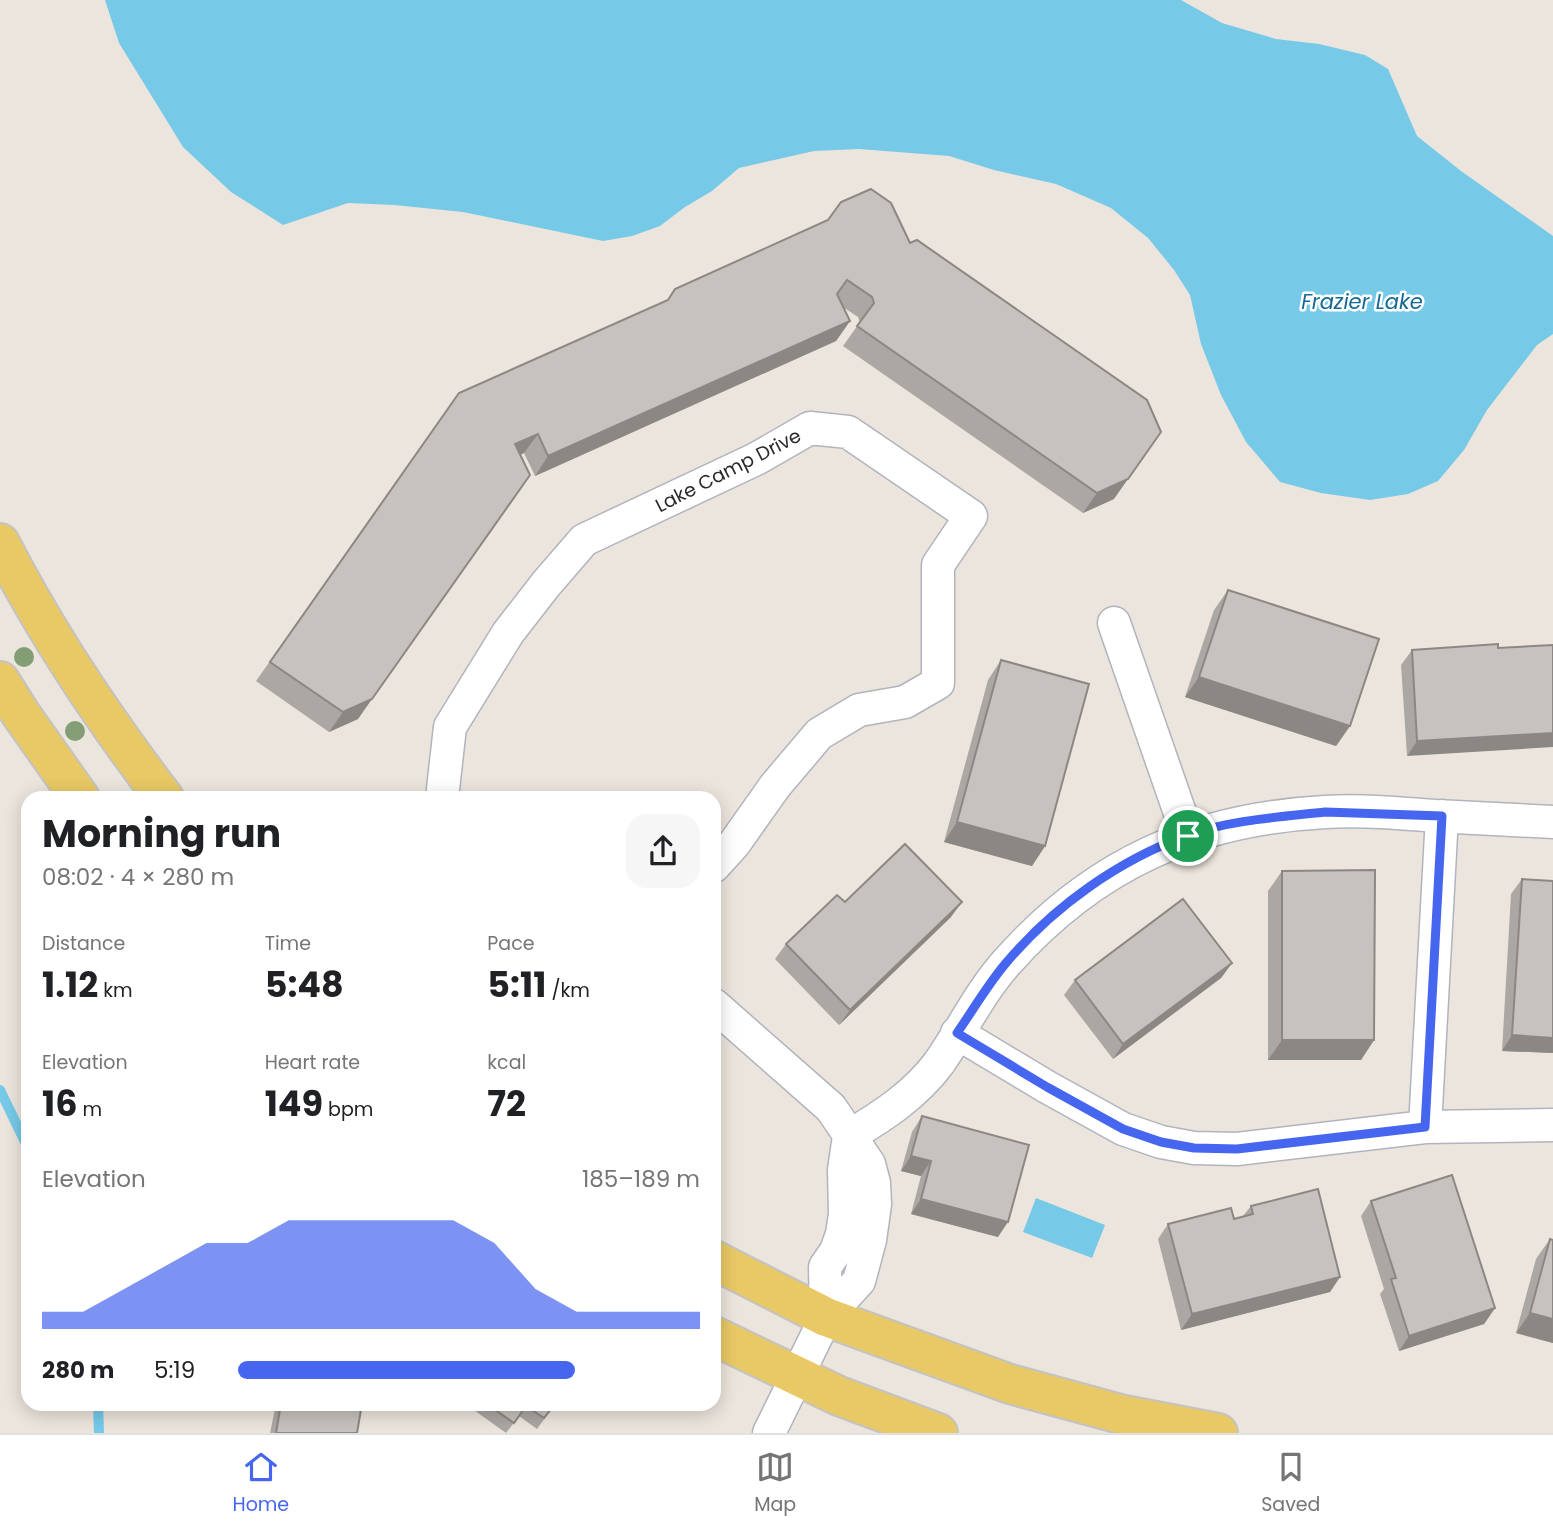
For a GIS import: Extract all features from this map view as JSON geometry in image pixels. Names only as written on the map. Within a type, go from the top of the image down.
[{"type":"main road","points":[[0,543],[52,634],[124,747],[159,791]]},
{"type":"main road","points":[[0,681],[75,791]]},
{"type":"main road","points":[[721,1263],[826,1317],[1010,1384],[1124,1415],[1218,1433]]},
{"type":"main road","points":[[721,1339],[839,1396],[939,1433]]},
{"type":"street","name":"Lake Camp Drive","points":[[443,791],[450,727],[508,633],[584,540],[756,459],[810,428],[848,432],[971,516],[938,565],[938,683],[905,702],[859,710],[819,734],[775,786],[721,858]]},
{"type":"street","points":[[1114,623],[1188,836]]},
{"type":"street","points":[[849,1136],[896,1107],[938,1063],[1006,963],[1058,911],[1127,863],[1188,836],[1275,817],[1325,812],[1553,822]]},
{"type":"street","points":[[1425,1127],[1442,816]]},
{"type":"street","points":[[721,1011],[831,1108],[869,1164],[874,1183],[875,1204],[870,1240],[859,1281],[826,1317],[769,1433]]},
{"type":"street","points":[[957,1033],[1123,1129],[1161,1142],[1194,1148],[1237,1149],[1425,1127],[1553,1125]]},
{"type":"water","name":"Frazier Lake","points":[[105,0],[1181,0],[1222,23],[1276,39],[1319,44],[1365,55],[1388,69],[1417,136],[1461,171],[1553,236],[1553,334],[1537,345],[1487,410],[1464,450],[1438,481],[1408,494],[1370,500],[1321,493],[1280,482],[1246,442],[1221,395],[1201,344],[1190,295],[1148,238],[1111,208],[1056,184],[994,170],[949,156],[859,149],[814,151],[739,168],[712,191],[660,226],[632,236],[603,241],[463,212],[394,205],[348,203],[283,225],[231,192],[183,147],[119,43]]},
{"type":"water","points":[[1036,1198],[1105,1225],[1092,1258],[1023,1232]]},
{"type":"building","points":[[871,189],[891,203],[910,243],[917,240],[1147,400],[1161,432],[1128,479],[1097,493],[857,326],[874,303],[872,297],[847,280],[837,294],[850,321],[548,456],[538,434],[515,444],[530,475],[372,699],[343,712],[270,662],[459,393],[668,300],[675,289],[828,220],[841,202]]},
{"type":"building","points":[[1228,590],[1379,639],[1350,726],[1199,677]]},
{"type":"building","points":[[1498,644],[1498,648],[1553,645],[1553,733],[1417,741],[1412,650]]},
{"type":"building","points":[[1001,660],[1089,684],[1045,846],[957,822]]},
{"type":"building","points":[[905,844],[962,902],[850,1010],[786,944],[837,895],[845,902]]},
{"type":"building","points":[[1375,870],[1374,1040],[1282,1040],[1282,871]]},
{"type":"building","points":[[1522,879],[1553,881],[1553,1038],[1512,1035]]},
{"type":"building","points":[[1183,899],[1232,963],[1123,1044],[1075,980]]},
{"type":"building","points":[[922,1116],[1029,1145],[1008,1222],[921,1199],[931,1161],[911,1156]]},
{"type":"building","points":[[1452,1175],[1495,1308],[1409,1336],[1391,1279],[1396,1278],[1371,1201]]},
{"type":"building","points":[[1318,1189],[1340,1277],[1192,1314],[1168,1224],[1231,1208],[1234,1219],[1253,1214],[1251,1206]]},
{"type":"building","points":[[1550,1239],[1553,1240],[1553,1319],[1530,1313]]},
{"type":"building","points":[[280,1411],[361,1411],[357,1433],[276,1433]]},
{"type":"building","points":[[497,1411],[522,1411],[514,1423]]},
{"type":"building","points":[[534,1411],[550,1411],[544,1418]]},
{"type":"waterway","points":[[0,1090],[21,1134]]},
{"type":"waterway","points":[[98,1411],[99,1433]]},
{"type":"route","points":[[1325,812],[1387,812],[1442,816],[1425,1127],[1237,1149],[1194,1148],[1161,1142],[1123,1129],[957,1033],[1006,963],[1058,911],[1127,863],[1188,836],[1275,817],[1325,812]]}]
